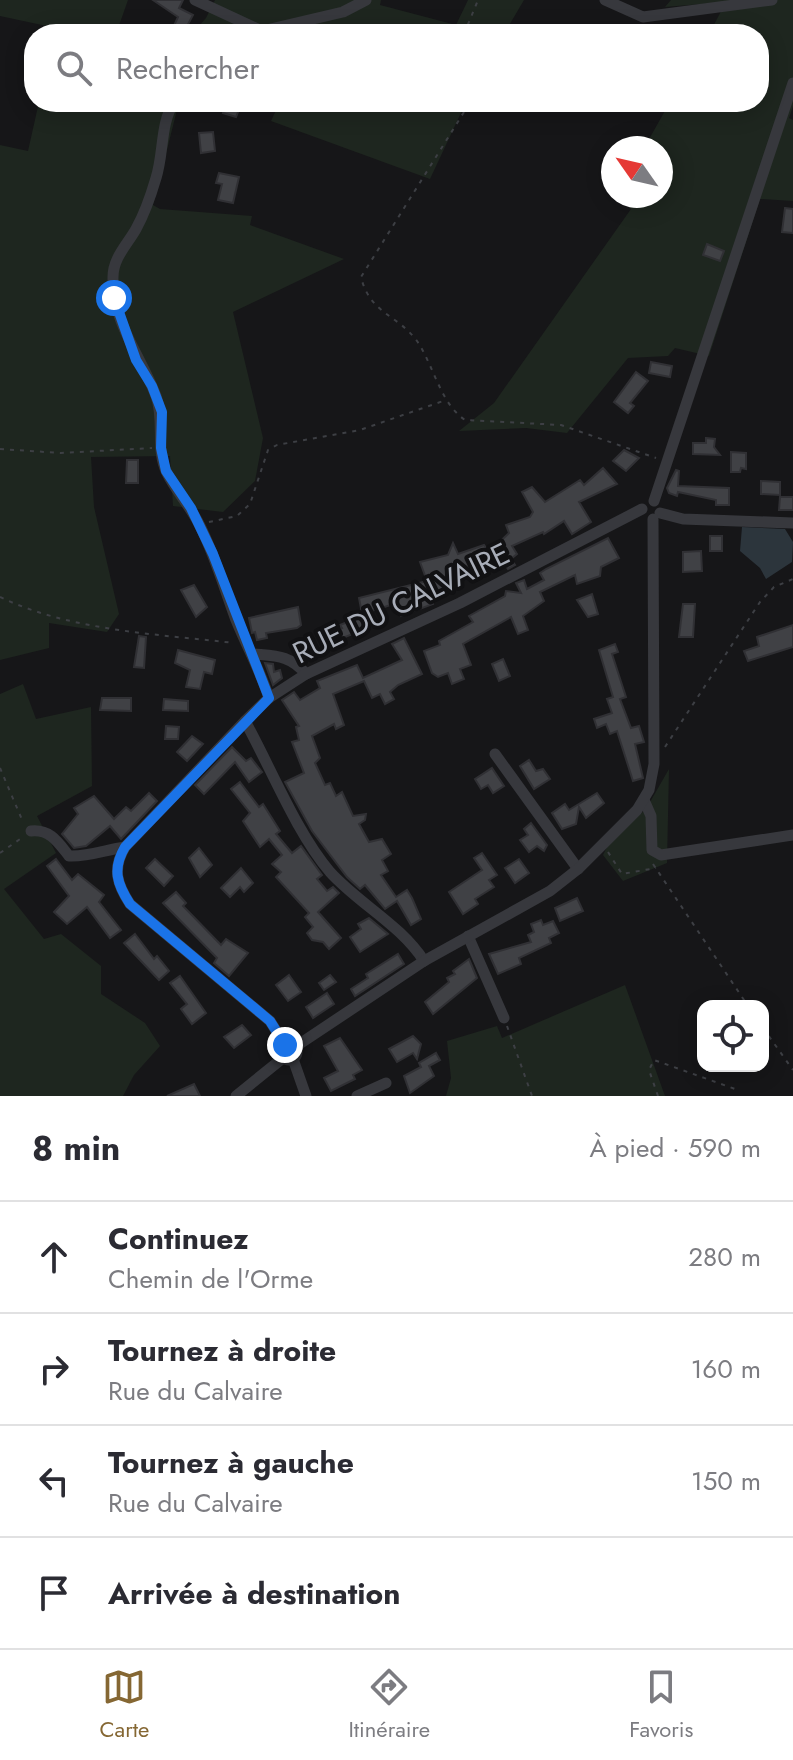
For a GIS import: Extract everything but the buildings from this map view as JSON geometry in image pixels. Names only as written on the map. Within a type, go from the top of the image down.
[{"type":"street","points":[[195,0],[244,24]]},
{"type":"street","points":[[293,24],[343,12],[366,0]]},
{"type":"street","points":[[605,0],[643,17],[772,0]]},
{"type":"street","points":[[236,1096],[289,1052],[424,961],[550,891],[578,869],[644,800],[649,790],[653,761],[655,511],[665,461],[793,83]]},
{"type":"street","points":[[168,112],[158,174],[147,205],[114,263],[114,298],[122,324],[162,412],[161,448],[166,471],[200,525],[269,698]]},
{"type":"street","name":"RUE DU CALVAIRE","points":[[125,847],[269,698],[306,674],[460,603],[642,509],[646,502],[655,511]]},
{"type":"street","points":[[655,511],[683,519],[793,523]]},
{"type":"street","points":[[250,650],[283,656],[296,663],[306,674]]},
{"type":"street","points":[[245,721],[316,853],[343,885],[414,945],[424,961]]},
{"type":"street","points":[[495,754],[578,869]]},
{"type":"street","points":[[644,800],[651,816],[652,850],[671,856],[793,835]]},
{"type":"street","points":[[31,831],[44,831],[54,837],[69,856],[86,857],[95,851],[125,847]]},
{"type":"street","points":[[125,847],[116,867],[117,884],[130,904],[270,1021],[289,1052],[306,1096]]},
{"type":"street","points":[[468,936],[504,1018]]},
{"type":"street","points":[[357,1096],[386,1083]]},
{"type":"path","points":[[468,24],[478,0]]},
{"type":"path","points":[[464,112],[361,277],[366,297],[414,337],[452,411],[465,420],[561,425],[665,461]]},
{"type":"path","points":[[200,525],[237,516],[250,504],[268,450],[277,445],[360,430],[447,400]]},
{"type":"path","points":[[0,449],[61,453],[161,448]]},
{"type":"path","points":[[653,761],[681,726],[760,602],[774,587],[793,579]]},
{"type":"path","points":[[0,597],[40,612],[110,628],[250,650]]},
{"type":"path","points":[[0,768],[22,820],[31,831],[0,853]]},
{"type":"path","points":[[602,845],[622,874],[656,868]]},
{"type":"path","points":[[652,850],[656,868],[744,1000]]},
{"type":"path","points":[[504,1018],[532,1096]]},
{"type":"path","points":[[769,1036],[793,1070]]},
{"type":"path","points":[[658,1096],[649,1070],[654,1060],[738,1090]]},
{"type":"shaded area","points":[[0,0],[128,0],[120,24],[37,24],[0,16]]},
{"type":"shaded area","points":[[215,0],[381,0],[380,5],[452,24],[201,24]]},
{"type":"shaded area","points":[[468,0],[524,0],[510,24],[456,24]]},
{"type":"shaded area","points":[[671,0],[793,0],[793,106],[789,118],[793,120],[793,201],[760,199],[709,356],[675,348],[668,356],[628,358],[567,433],[526,428],[459,431],[494,403],[630,208],[673,208],[673,136],[651,136],[664,112],[769,112],[769,24],[714,24],[726,2],[665,7]]},
{"type":"shaded area","points":[[37,112],[176,112],[153,205],[160,209],[252,216],[250,225],[344,259],[233,312],[263,438],[255,481],[223,512],[173,506],[170,456],[91,457],[94,507],[119,614],[107,632],[49,623],[49,648],[0,660],[0,145],[28,151]]},
{"type":"shaded area","points":[[275,112],[461,112],[430,179],[271,121]]},
{"type":"shaded area","points":[[742,527],[785,529],[793,542],[792,562],[766,579],[760,568],[740,551]]},
{"type":"shaded area","points":[[23,684],[36,719],[91,707],[92,786],[37,816],[56,853],[4,889],[44,939],[61,934],[101,966],[101,994],[145,1023],[160,1046],[134,1075],[123,1096],[0,1096],[0,694]]},
{"type":"shaded area","points":[[669,769],[667,863],[623,881],[603,855],[609,843],[646,809]]},
{"type":"shaded area","points":[[625,985],[665,1096],[446,1096],[451,1078],[447,1041],[497,1026],[502,1038]]},
{"type":"route","points":[[114,298],[136,360],[152,386],[162,412],[161,448],[166,471],[191,508],[213,554],[234,615],[247,646],[254,654],[269,698],[125,847],[116,867],[117,884],[130,904],[270,1021],[285,1045]]}]
